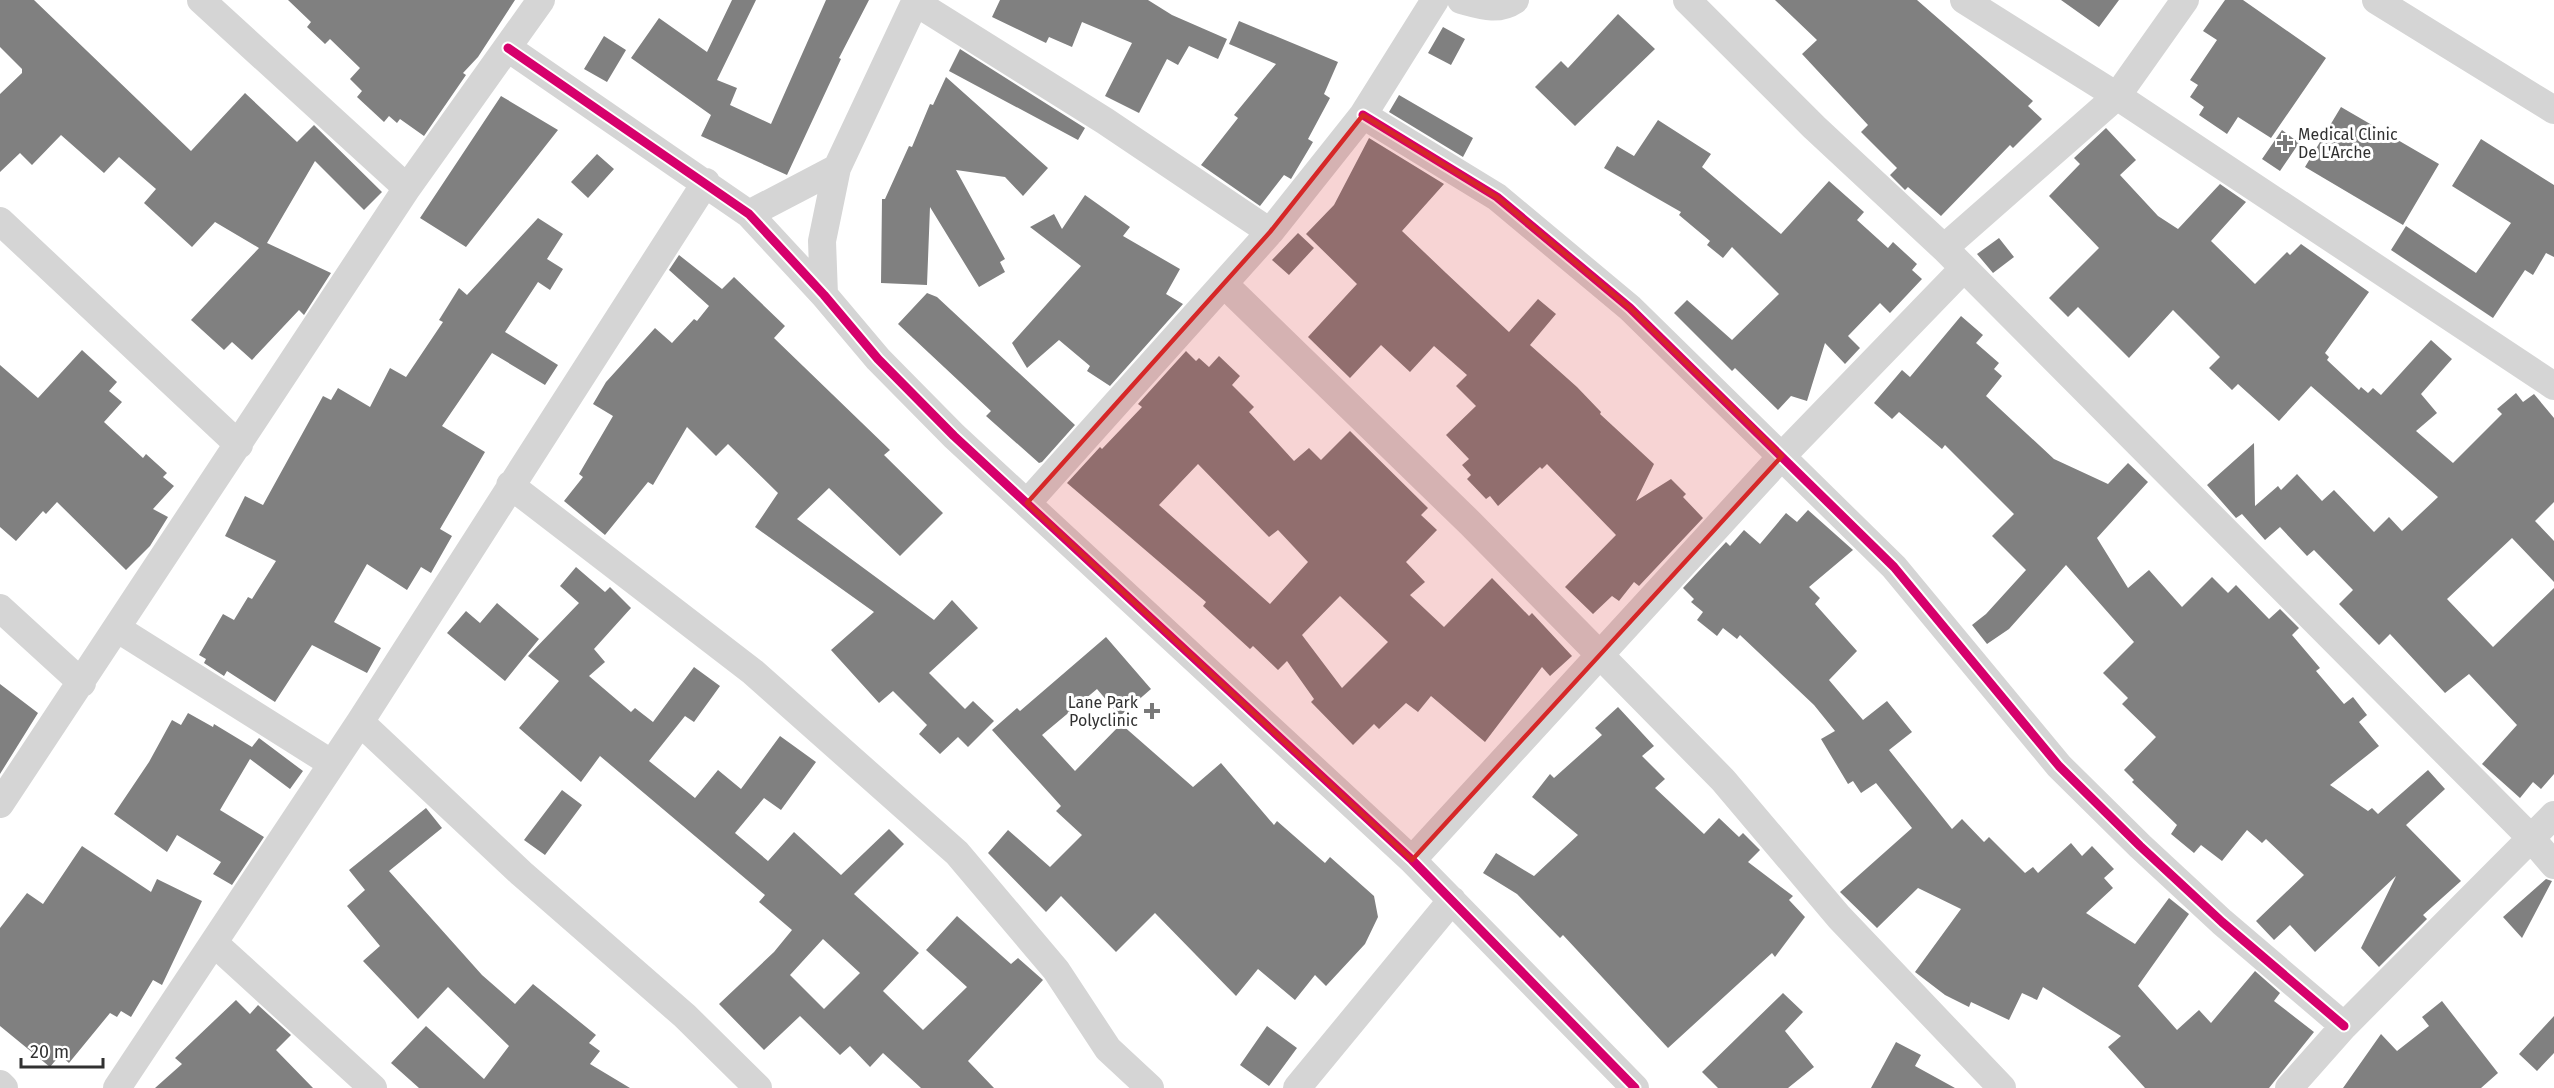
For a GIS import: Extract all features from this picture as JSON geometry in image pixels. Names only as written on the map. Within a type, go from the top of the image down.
[{"type":"street","points":[[201,0],[407,188]]},
{"type":"street","points":[[0,804],[118,629],[407,188],[541,0]]},
{"type":"street","points":[[1028,503],[1270,232],[1363,115],[1435,0]]},
{"type":"street","points":[[1461,0],[1489,8],[1506,6],[1515,0]]},
{"type":"street","points":[[1687,0],[1814,127],[1944,248],[2530,837],[2554,865]]},
{"type":"street","points":[[1964,0],[2117,96],[2554,386]]},
{"type":"street","points":[[1944,248],[2117,96],[2185,0]]},
{"type":"street","points":[[2376,0],[2554,110]]},
{"type":"street","points":[[824,295],[822,241],[837,168],[915,1],[1105,122],[1270,232]]},
{"type":"street","points":[[508,48],[749,214],[824,295],[878,359],[954,436],[1412,860],[1635,1088]]},
{"type":"street","points":[[1363,115],[1497,197],[1630,308],[1894,567],[2067,774],[2197,899],[2344,1026]]},
{"type":"street","points":[[749,214],[837,168]]},
{"type":"street","points":[[117,1088],[360,722],[706,183]]},
{"type":"street","points":[[0,221],[238,445]]},
{"type":"street","points":[[1412,860],[1782,456],[1963,269]]},
{"type":"street","points":[[1224,284],[1600,654],[1723,780],[1876,957],[2002,1088]]},
{"type":"street","points":[[510,485],[753,672],[957,853],[1056,970],[1108,1049],[1150,1088]]},
{"type":"street","points":[[0,608],[82,683]]},
{"type":"street","points":[[118,629],[331,763]]},
{"type":"street","points":[[360,722],[521,873],[685,1016],[758,1088]]},
{"type":"street","points":[[2289,1088],[2344,1026],[2554,815]]},
{"type":"street","points":[[1297,1088],[1452,900]]},
{"type":"street","points":[[214,943],[373,1088]]},
{"type":"street","points":[[0,1084],[4,1088]]},
{"type":"highlighted area","points":[[1363,115],[1497,197],[1630,308],[1782,456],[1412,860],[1027,503],[1270,232]]},
{"type":"building","points":[[0,0],[34,0],[191,151],[245,93],[297,142],[314,125],[382,192],[364,210],[315,161],[267,243],[331,273],[304,315],[299,310],[252,360],[232,342],[224,350],[191,320],[259,248],[215,222],[192,247],[144,203],[156,189],[119,157],[104,173],[61,135],[32,165],[20,153],[0,172],[0,94],[22,73],[22,69],[0,47]]},
{"type":"building","points":[[288,0],[515,0],[478,57],[463,73],[466,75],[424,136],[400,119],[397,123],[389,116],[384,122],[357,97],[362,91],[350,79],[360,68],[330,39],[325,44],[307,27],[311,22]]},
{"type":"building","points":[[732,0],[756,0],[717,80],[737,88],[730,105],[771,124],[826,0],[869,0],[839,58],[841,59],[787,175],[701,136],[711,115],[631,58],[659,18],[707,52]]},
{"type":"building","points":[[1000,0],[1148,0],[1172,15],[1227,39],[1218,59],[1189,46],[1178,65],[1167,59],[1139,113],[1105,96],[1132,43],[1082,22],[1072,47],[1049,37],[1046,43],[992,17]]},
{"type":"building","points":[[1775,0],[1917,0],[2033,101],[2028,106],[2042,119],[2013,148],[2010,145],[1941,216],[1908,187],[1905,190],[1890,175],[1897,168],[1861,132],[1868,125],[1802,54],[1817,40]]},
{"type":"building","points":[[2061,0],[2119,0],[2099,27]]},
{"type":"building","points":[[2225,0],[2243,0],[2326,58],[2271,138],[2238,117],[2227,134],[2199,115],[2204,107],[2190,97],[2198,85],[2190,80],[2217,40],[2203,31]]},
{"type":"building","points":[[1618,14],[1655,49],[1575,126],[1535,87],[1561,61],[1568,68]]},
{"type":"building","points":[[1239,21],[1338,62],[1324,94],[1330,98],[1308,139],[1313,142],[1291,179],[1284,175],[1260,206],[1201,165],[1238,118],[1234,115],[1276,64],[1229,44]]},
{"type":"building","points":[[1443,27],[1465,39],[1451,65],[1428,53]]},
{"type":"building","points":[[604,36],[626,50],[607,82],[584,69]]},
{"type":"building","points":[[960,49],[1085,128],[1078,140],[949,71]]},
{"type":"building","points":[[946,77],[1048,168],[1023,196],[1005,177],[956,170],[1005,259],[1000,262],[1005,272],[979,287],[930,207],[927,285],[881,283],[882,199],[885,199],[909,146],[912,147],[930,104],[933,105]]},
{"type":"building","points":[[1399,95],[1473,138],[1463,157],[1389,112]]},
{"type":"building","points":[[501,96],[558,130],[466,247],[420,218]]},
{"type":"building","points":[[2341,107],[2439,164],[2403,225],[2305,167]]},
{"type":"building","points":[[1658,120],[1711,154],[1702,167],[1781,234],[1829,181],[1864,212],[1857,220],[1888,248],[1893,242],[1917,264],[1912,270],[1922,279],[1890,313],[1880,303],[1848,336],[1860,348],[1845,364],[1825,343],[1807,401],[1791,396],[1778,410],[1735,368],[1732,371],[1674,313],[1687,300],[1732,340],[1779,294],[1732,247],[1723,258],[1707,245],[1710,241],[1679,215],[1681,212],[1604,168],[1617,146],[1634,156]]},
{"type":"building","points":[[2106,128],[2136,160],[2120,175],[2158,216],[2178,229],[2220,184],[2246,202],[2211,241],[2255,284],[2287,252],[2290,255],[2301,244],[2369,292],[2325,353],[2329,357],[2327,360],[2359,390],[2361,387],[2368,393],[2373,388],[2381,395],[2431,340],[2452,359],[2421,394],[2437,413],[2416,431],[2453,463],[2502,414],[2497,409],[2516,393],[2523,402],[2534,394],[2554,418],[2554,502],[2535,521],[2554,541],[2554,582],[2512,538],[2447,599],[2493,647],[2554,588],[2554,774],[2541,789],[2533,782],[2520,798],[2482,764],[2517,725],[2469,674],[2445,693],[2390,634],[2379,645],[2339,604],[2353,590],[2314,550],[2307,556],[2280,527],[2265,540],[2242,514],[2236,518],[2207,485],[2254,443],[2255,506],[2278,486],[2281,490],[2297,474],[2322,501],[2334,490],[2374,532],[2389,517],[2402,531],[2438,497],[2311,386],[2279,421],[2238,384],[2232,390],[2209,368],[2220,357],[2173,310],[2129,358],[2078,307],[2068,317],[2049,298],[2099,248],[2049,196],[2080,164],[2074,158]]},
{"type":"building","points":[[2282,130],[2299,143],[2280,171],[2262,159]]},
{"type":"building","points":[[1369,138],[1444,184],[1402,231],[1446,273],[1509,332],[1538,299],[1556,314],[1530,345],[1577,387],[1601,412],[1600,414],[1654,464],[1636,501],[1671,479],[1686,494],[1683,497],[1703,518],[1639,586],[1634,582],[1619,601],[1612,596],[1593,614],[1565,587],[1616,535],[1547,464],[1542,469],[1540,467],[1498,506],[1490,496],[1486,499],[1467,479],[1471,475],[1462,465],[1469,459],[1446,435],[1476,406],[1456,386],[1467,375],[1434,346],[1410,372],[1381,345],[1350,378],[1308,337],[1357,284],[1306,234],[1334,205]]},
{"type":"building","points":[[2481,139],[2554,185],[2554,257],[2546,253],[2533,275],[2525,270],[2493,318],[2391,250],[2406,226],[2476,273],[2511,223],[2452,186]]},
{"type":"building","points":[[597,154],[614,169],[588,198],[571,182]]},
{"type":"building","points":[[1085,195],[1130,227],[1123,236],[1180,269],[1166,294],[1183,304],[1110,386],[1087,371],[1090,366],[1059,340],[1027,368],[1012,343],[1081,266],[1030,227],[1054,214],[1062,229]]},
{"type":"building","points":[[538,218],[563,234],[547,259],[563,269],[550,290],[538,282],[505,332],[558,365],[545,385],[492,353],[442,426],[485,452],[440,529],[452,536],[431,573],[421,567],[407,590],[367,564],[334,622],[381,648],[367,673],[312,645],[275,702],[227,671],[224,676],[204,663],[206,659],[199,655],[223,614],[234,620],[248,597],[252,599],[276,561],[225,536],[245,496],[263,505],[323,396],[331,400],[338,388],[370,407],[390,368],[406,377],[443,322],[439,320],[459,288],[467,295]]},
{"type":"building","points":[[1298,233],[1314,248],[1289,275],[1272,260]]},
{"type":"building","points":[[1999,238],[2014,257],[1993,273],[1977,254]]},
{"type":"building","points":[[679,255],[722,289],[734,277],[785,326],[774,338],[890,450],[884,455],[943,513],[900,556],[829,488],[797,519],[934,620],[952,600],[978,628],[929,673],[965,709],[973,701],[994,721],[968,747],[958,737],[940,754],[919,734],[927,725],[893,691],[879,703],[831,650],[874,612],[755,527],[778,493],[728,444],[716,456],[687,427],[653,485],[648,482],[605,535],[564,501],[583,477],[579,474],[613,416],[593,404],[606,382],[655,328],[672,343],[694,319],[697,321],[709,306],[669,270]]},
{"type":"building","points":[[927,293],[937,297],[1075,425],[1042,462],[1039,463],[986,416],[991,411],[898,324]]},
{"type":"building","points":[[1961,316],[1983,335],[1976,343],[1999,363],[1994,369],[2002,376],[1986,396],[2054,459],[2108,484],[2128,463],[2148,482],[2097,538],[2128,588],[2149,570],[2182,607],[2212,577],[2228,593],[2236,585],[2269,619],[2280,609],[2299,628],[2292,635],[2320,668],[2316,671],[2344,704],[2353,697],[2367,715],[2359,722],[2379,746],[2330,785],[2368,811],[2372,808],[2378,814],[2428,770],[2445,789],[2406,825],[2461,881],[2423,915],[2427,919],[2379,967],[2361,948],[2396,876],[2315,952],[2290,925],[2274,940],[2256,921],[2304,875],[2266,839],[2262,843],[2247,830],[2222,861],[2201,845],[2194,853],[2171,834],[2177,825],[2132,782],[2134,780],[2124,770],[2156,737],[2122,704],[2128,698],[2103,673],[2134,642],[2066,565],[2009,629],[1987,644],[1972,625],[1986,614],[2026,570],[1992,536],[2014,514],[1945,445],[1942,449],[1899,412],[1892,419],[1874,403],[1902,370],[1910,377]]},
{"type":"building","points":[[82,350],[117,382],[109,391],[122,402],[104,422],[143,458],[146,454],[167,473],[163,477],[174,486],[153,509],[168,517],[150,546],[126,570],[57,502],[46,514],[43,511],[16,541],[0,527],[0,365],[38,398]]},
{"type":"building","points":[[1186,351],[1196,361],[1199,358],[1209,367],[1219,356],[1240,376],[1232,385],[1254,407],[1249,412],[1294,461],[1309,448],[1321,460],[1350,431],[1428,508],[1421,515],[1437,530],[1406,562],[1425,582],[1410,595],[1444,627],[1492,578],[1529,616],[1532,613],[1572,656],[1550,676],[1542,667],[1485,742],[1431,696],[1418,712],[1406,703],[1379,729],[1374,724],[1353,745],[1311,702],[1314,699],[1287,661],[1278,670],[1253,646],[1250,649],[1203,606],[1206,602],[1067,483],[1142,407],[1138,404]],"holes":[[[1198,464],[1269,537],[1278,530],[1308,562],[1270,604],[1159,505]],[[1340,596],[1388,642],[1342,688],[1302,635]]]},
{"type":"building","points":[[1808,510],[1853,550],[1809,587],[1820,598],[1815,604],[1857,651],[1829,680],[1863,720],[1887,701],[1912,732],[1889,750],[1952,829],[1962,819],[1984,842],[1989,837],[2025,873],[2033,867],[2038,873],[2071,843],[2082,856],[2092,846],[2114,869],[2104,878],[2113,888],[2086,913],[2135,944],[2169,898],[2189,914],[2138,986],[2177,1030],[2199,1010],[2211,1023],[2255,971],[2280,993],[2274,1001],[2314,1032],[2269,1088],[2145,1088],[2108,1047],[2121,1036],[2043,987],[2037,1000],[2022,993],[2009,1020],[1971,1002],[1969,1007],[1945,995],[1915,972],[1961,909],[1918,888],[1877,928],[1840,892],[1912,828],[1876,783],[1861,793],[1853,781],[1848,784],[1821,739],[1835,731],[1814,705],[1740,635],[1737,639],[1723,628],[1717,636],[1697,620],[1703,612],[1691,602],[1694,599],[1683,588],[1726,542],[1730,546],[1744,530],[1760,544],[1786,513],[1797,522]]},
{"type":"building","points":[[576,567],[605,592],[610,587],[631,608],[594,649],[605,662],[589,676],[631,712],[635,708],[653,722],[694,667],[720,686],[694,722],[685,716],[649,761],[695,798],[718,770],[741,789],[780,736],[816,762],[781,810],[764,798],[735,833],[768,861],[794,832],[841,875],[889,829],[904,844],[854,894],[919,953],[883,991],[923,1030],[967,987],[926,950],[957,916],[1011,964],[1018,958],[1043,980],[968,1061],[994,1088],[921,1088],[883,1053],[870,1067],[850,1046],[840,1055],[800,1016],[764,1050],[719,1004],[774,952],[792,930],[759,902],[765,895],[600,756],[581,782],[519,728],[559,681],[528,656],[579,603],[560,586]],"holes":[[[823,939],[860,973],[824,1009],[790,975]]]},
{"type":"building","points":[[497,603],[539,639],[505,681],[447,633],[466,611],[480,623]]},
{"type":"building","points":[[1106,637],[1151,689],[1120,716],[1097,689],[1042,735],[1075,771],[1121,724],[1193,787],[1221,763],[1274,825],[1277,821],[1325,863],[1330,857],[1374,896],[1378,917],[1365,944],[1326,986],[1315,975],[1295,1000],[1258,969],[1236,996],[1155,913],[1116,952],[1061,896],[1046,912],[988,853],[1008,830],[1050,867],[1082,835],[1056,811],[1061,806],[992,730],[1017,708],[1020,711]]},
{"type":"building","points":[[0,684],[38,713],[0,774]]},
{"type":"building","points":[[1618,707],[1654,746],[1642,756],[1665,779],[1655,788],[1704,834],[1719,818],[1739,837],[1743,833],[1760,850],[1748,862],[1793,896],[1789,900],[1805,917],[1775,957],[1772,953],[1668,1048],[1563,935],[1560,938],[1517,894],[1483,873],[1496,853],[1534,876],[1578,835],[1532,797],[1550,774],[1554,778],[1602,735],[1595,728]]},
{"type":"building","points":[[188,713],[213,727],[214,724],[252,747],[259,738],[303,771],[290,789],[250,759],[220,810],[264,837],[232,885],[213,874],[221,862],[177,835],[167,852],[114,814],[149,762],[172,720],[181,725]]},
{"type":"building","points":[[562,790],[582,805],[545,855],[524,840]]},
{"type":"building","points":[[426,808],[442,828],[389,871],[482,975],[515,1004],[533,984],[596,1035],[589,1043],[600,1051],[590,1064],[630,1088],[419,1088],[391,1063],[426,1026],[484,1079],[509,1046],[448,987],[418,1019],[363,961],[380,946],[347,906],[365,890],[349,870]]},
{"type":"building","points":[[82,846],[151,892],[157,879],[202,901],[162,985],[153,980],[131,1017],[121,1011],[117,1017],[110,1013],[69,1063],[60,1055],[50,1067],[0,1026],[0,928],[27,893],[43,904]]},
{"type":"building","points":[[2546,879],[2552,881],[2522,938],[2503,917]]},
{"type":"building","points":[[1783,993],[1803,1012],[1785,1031],[1814,1067],[1788,1088],[1718,1088],[1702,1072]]},
{"type":"building","points":[[236,1000],[250,1014],[258,1005],[291,1035],[276,1050],[313,1088],[155,1088],[182,1064],[175,1058]]},
{"type":"building","points":[[2442,1001],[2498,1073],[2481,1088],[2343,1088],[2381,1034],[2397,1051],[2429,1026],[2422,1017]]},
{"type":"building","points":[[2554,1016],[2554,1053],[2537,1071],[2519,1054]]},
{"type":"building","points":[[1267,1026],[1297,1048],[1269,1086],[1240,1065]]},
{"type":"building","points":[[1896,1042],[1921,1055],[1915,1066],[1955,1088],[1871,1088]]},
{"type":"cycle path","points":[[508,48],[749,214],[824,295],[878,359],[954,436],[1412,860],[1635,1088]]},
{"type":"cycle path","points":[[1363,115],[1497,197],[1630,308],[1894,567],[2059,766],[2222,922],[2344,1026]]},
{"type":"place","name":"Medical Clinic De L'Arche","points":[[2285,143]]},
{"type":"place","name":"Lane Park Polyclinic","points":[[1152,711]]}]
